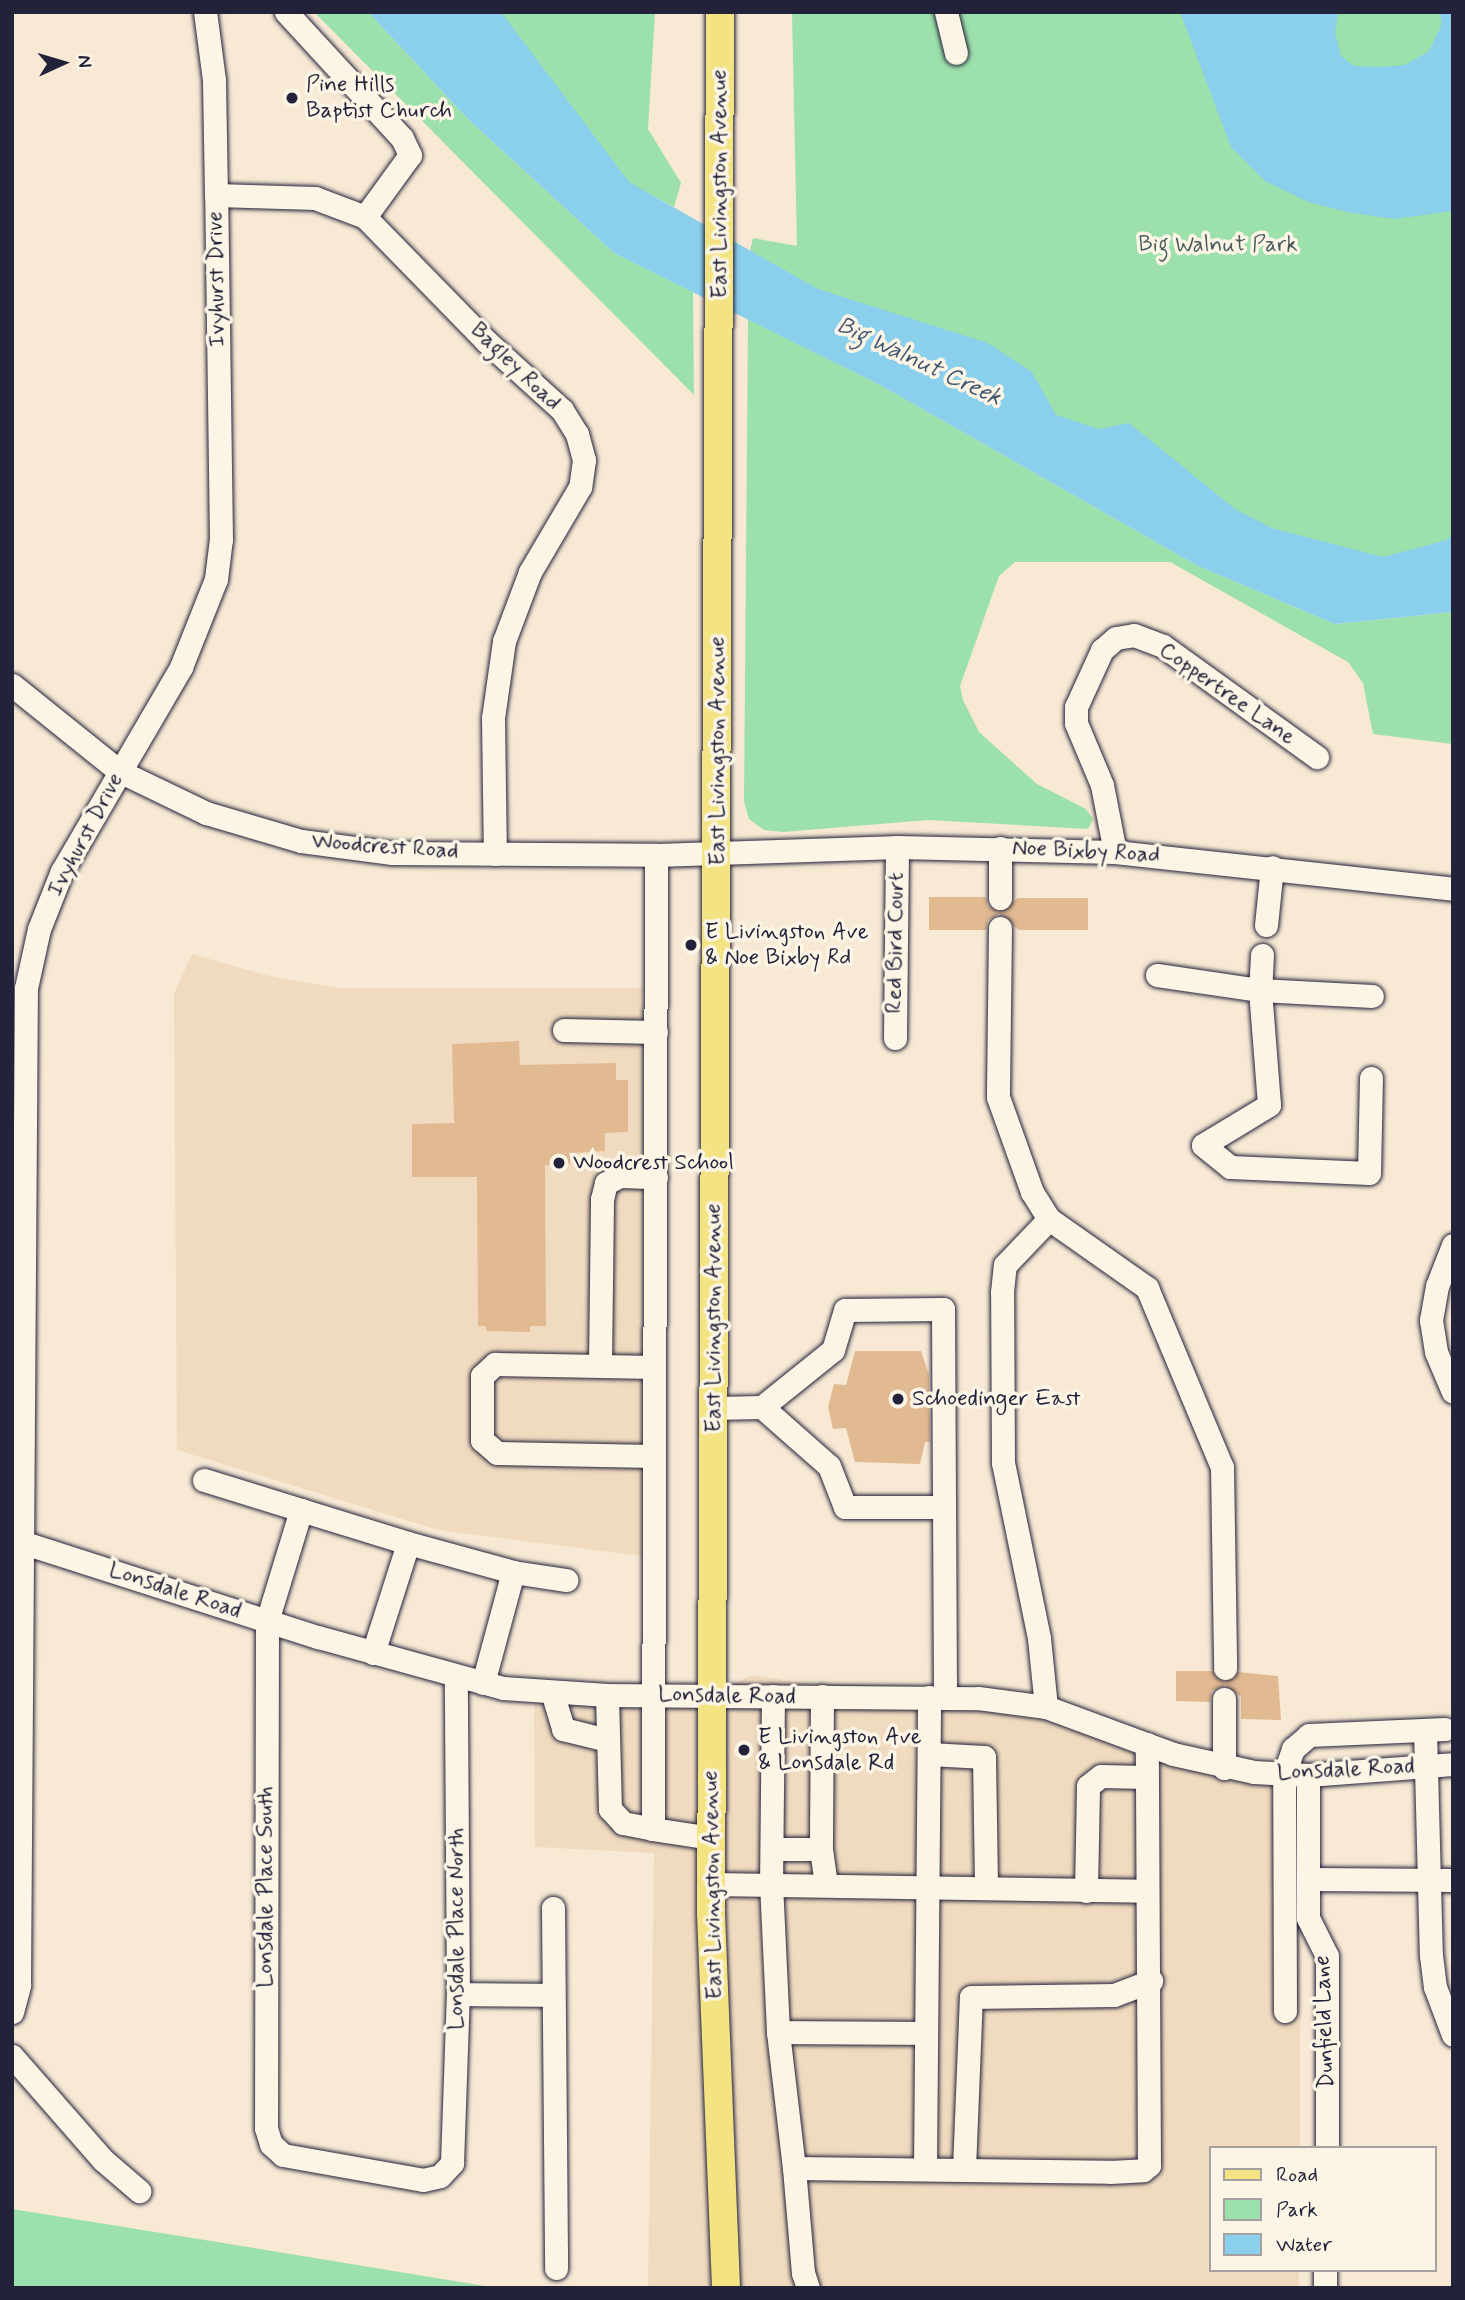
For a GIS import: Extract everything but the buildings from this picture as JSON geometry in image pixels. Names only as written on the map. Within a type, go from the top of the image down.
[{"type":"main road","name":"East Livingston Avenue","points":[[720,12],[712,1884],[726,2288]]},
{"type":"street","name":"Ivyhurst Drive","points":[[12,2012],[19,1985],[16,1801],[18,1223],[24,1028],[21,962],[62,871],[181,667],[216,579],[221,540],[214,80],[205,12]]},
{"type":"street","points":[[286,12],[402,138],[410,155],[365,217]]},
{"type":"street","points":[[946,12],[956,52]]},
{"type":"street","name":"Bagley Road","points":[[216,195],[314,198],[365,217],[486,341],[562,410],[582,446],[584,475],[576,499],[530,572],[503,641],[493,718],[495,854]]},
{"type":"street","name":"Coppertree Lane","points":[[1115,852],[1102,785],[1079,738],[1076,715],[1102,650],[1116,638],[1134,635],[1163,646],[1317,757]]},
{"type":"street","name":"Woodcrest Road","points":[[12,685],[119,771],[206,813],[301,841],[392,853],[718,854]]},
{"type":"street","name":"Noe Bixby Road","points":[[718,854],[897,847],[1115,852],[1272,867],[1453,889]]},
{"type":"street","name":"Red Bird Court","points":[[895,1038],[897,847]]},
{"type":"street","points":[[1000,848],[1000,898]]},
{"type":"street","points":[[653,1829],[656,855]]},
{"type":"street","points":[[1266,925],[1272,867]]},
{"type":"street","points":[[1000,928],[1000,1113],[1032,1192],[1049,1219],[1147,1288],[1212,1440],[1224,1494],[1224,1668]]},
{"type":"street","points":[[1262,955],[1260,990],[1269,1105],[1203,1146],[1230,1167],[1369,1172],[1371,1078]]},
{"type":"street","points":[[1157,975],[1260,990],[1372,996]]},
{"type":"street","points":[[565,1030],[656,1032]]},
{"type":"street","points":[[600,1365],[602,1199],[606,1184],[620,1176],[656,1177]]},
{"type":"street","points":[[1046,1707],[1039,1638],[1003,1463],[1002,1292],[1005,1265],[1049,1219]]},
{"type":"street","points":[[1449,1250],[1431,1320],[1436,1352],[1453,1392]]},
{"type":"street","points":[[713,1408],[762,1407],[833,1350],[845,1310],[943,1309],[943,1507],[937,1698],[929,1754],[925,2168]]},
{"type":"street","points":[[653,1456],[497,1453],[482,1440],[482,1376],[495,1364],[654,1367]]},
{"type":"street","points":[[762,1407],[829,1466],[845,1507],[943,1507]]},
{"type":"street","points":[[204,1480],[408,1543],[513,1572],[566,1580]]},
{"type":"street","name":"Lonsdale Place South","points":[[301,1510],[267,1621],[266,2128],[276,2150],[302,2159],[423,2180],[440,2176]]},
{"type":"street","name":"Lonsdale Road","points":[[17,1540],[267,1621],[483,1683],[552,1692],[607,1695],[937,1698],[1046,1707],[1147,1744],[1224,1768],[1284,1775],[1453,1764]]},
{"type":"street","points":[[373,1653],[408,1543]]},
{"type":"street","points":[[483,1683],[513,1572]]},
{"type":"street","name":"Lonsdale Place North","points":[[440,2176],[454,2154],[457,1994],[456,1677]]},
{"type":"street","points":[[552,1692],[563,1729],[607,1740]]},
{"type":"street","points":[[607,1695],[610,1809],[623,1823],[712,1838]]},
{"type":"street","points":[[773,1696],[771,1883],[778,2032],[803,2273],[808,2288]]},
{"type":"street","points":[[822,1696],[821,1849],[827,1885]]},
{"type":"street","points":[[1224,1699],[1224,1768]]},
{"type":"street","points":[[1285,2011],[1284,1775],[1293,1749],[1309,1735],[1435,1730],[1426,1766],[1427,1880],[1435,1987],[1452,2034]]},
{"type":"street","points":[[794,2168],[1110,2172],[1147,2167],[1151,2159],[1151,1981],[1145,1891],[1147,1744]]},
{"type":"street","points":[[929,1754],[984,1756],[986,1888]]},
{"type":"street","name":"Dunfield Lane","points":[[1308,1775],[1310,1929],[1327,1956],[1326,2146]]},
{"type":"street","points":[[1086,1891],[1088,1786],[1101,1776],[1145,1777]]},
{"type":"street","points":[[772,1849],[821,1849]]},
{"type":"street","points":[[1308,1879],[1453,1880]]},
{"type":"street","points":[[712,1884],[1145,1891]]},
{"type":"street","points":[[553,1908],[556,2268]]},
{"type":"street","points":[[964,2169],[971,1997],[1114,1995],[1151,1981]]},
{"type":"street","points":[[457,1994],[552,1995]]},
{"type":"street","points":[[778,2032],[926,2033]]},
{"type":"street","points":[[14,2058],[103,2160],[139,2191]]},
{"type":"shaded area","points":[[192,954],[265,975],[339,988],[643,988],[642,1556],[438,1530],[177,1450],[174,994]]},
{"type":"shaded area","points":[[752,1675],[802,1683],[1010,1689],[1013,1703],[1242,1770],[1301,1776],[1300,2146],[1210,2146],[1210,2272],[1299,2272],[1299,2288],[648,2288],[654,1853],[535,1847],[534,1694],[708,1696]]},
{"type":"green space","points":[[314,12],[368,12],[470,121],[614,253],[693,292],[694,395]]},
{"type":"green space","points":[[441,12],[655,12],[648,129],[681,183],[674,207],[644,191],[643,214]]},
{"type":"green space","name":"Big Walnut Park","points":[[792,12],[1453,12],[1453,571],[1419,596],[832,324],[798,278],[750,251],[753,238],[797,246]]},
{"type":"green space","points":[[748,319],[880,385],[1198,566],[1335,624],[1453,612],[1453,744],[1373,734],[1363,683],[1348,662],[1170,562],[1015,562],[999,576],[960,686],[963,700],[979,732],[1037,784],[1086,809],[1093,819],[1088,829],[928,820],[783,832],[764,830],[749,819],[744,802]]},
{"type":"green space","points":[[12,2209],[260,2249],[497,2288],[12,2288]]},
{"type":"water","name":"Big Walnut Creek","points":[[368,12],[501,12],[629,182],[818,289],[988,343],[1032,372],[1056,415],[1099,429],[1129,423],[1235,509],[1272,528],[1383,557],[1447,540],[1453,534],[1453,612],[1335,624],[1198,566],[880,385],[614,253],[470,121]]},
{"type":"water","points":[[1180,12],[1338,12],[1335,33],[1341,56],[1354,66],[1380,67],[1405,65],[1429,51],[1442,24],[1439,12],[1453,12],[1453,211],[1394,219],[1347,212],[1308,202],[1265,181],[1231,147]]},
{"type":"place","name":"Pine Hills Baptist Church","points":[[292,98]]},
{"type":"place","name":"E Livingston Ave & Noe Bixby Rd","points":[[691,945]]},
{"type":"place","name":"Woodcrest School","points":[[559,1163]]},
{"type":"place","name":"Schoedinger East","points":[[898,1399]]},
{"type":"place","name":"E Livingston Ave & Lonsdale Rd","points":[[744,1750]]}]
